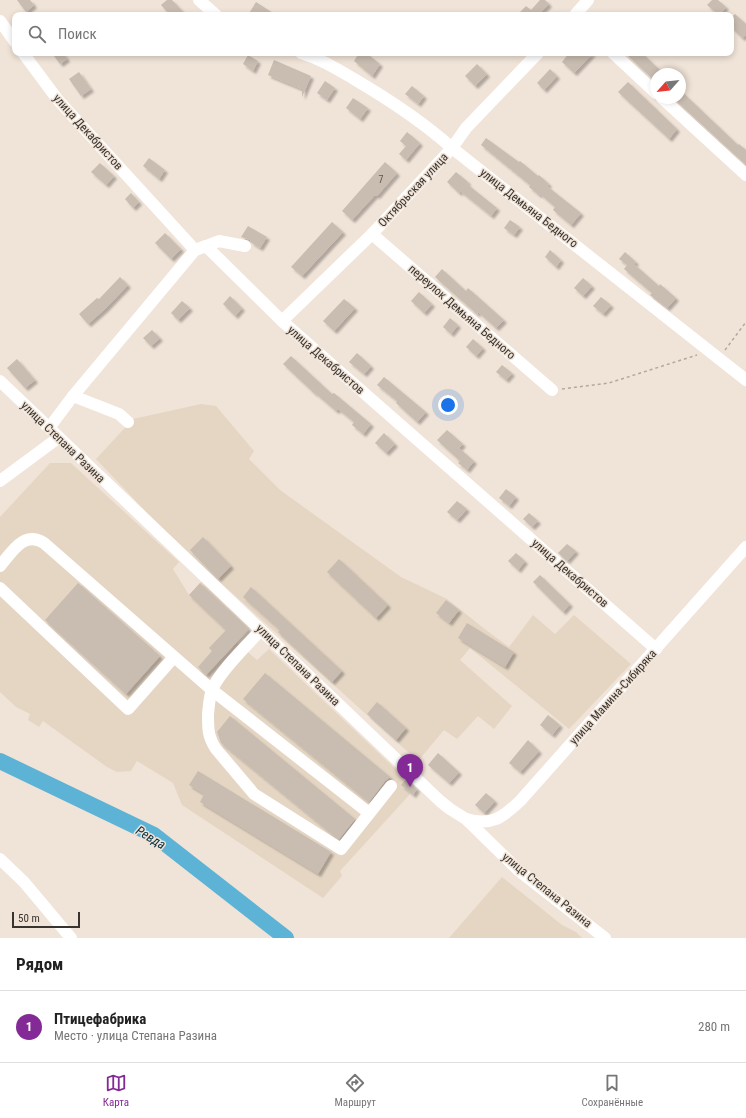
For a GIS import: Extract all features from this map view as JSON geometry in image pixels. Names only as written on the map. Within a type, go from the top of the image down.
[{"type":"street","points":[[199,0],[213,12]]},
{"type":"street","points":[[577,12],[588,0]]},
{"type":"street","points":[[0,21],[12,38]]},
{"type":"street","name":"улица Декабристов","points":[[25,56],[58,100],[201,248],[282,321],[656,649]]},
{"type":"street","name":"улица Демьяна Бедного","points":[[312,56],[318,58],[380,95],[433,131],[452,148],[746,380]]},
{"type":"street","name":"Октябрьская улица","points":[[282,321],[372,234],[452,148],[466,128],[535,56]]},
{"type":"street","points":[[616,56],[650,87]]},
{"type":"street","points":[[669,104],[746,175]]},
{"type":"street","name":"переулок Демьяна Бедного","points":[[372,234],[552,390]]},
{"type":"street","points":[[49,428],[73,396],[201,248],[219,241],[245,246]]},
{"type":"street","name":"улица Степана Разина","points":[[0,381],[440,801],[450,810],[466,819],[518,870],[606,938]]},
{"type":"street","points":[[73,396],[119,414],[128,422]]},
{"type":"street","points":[[0,481],[58,438]]},
{"type":"street","points":[[0,566],[19,543],[31,538],[38,539],[44,543],[212,690],[369,813]]},
{"type":"street","name":"улица Мамина-Сибиряка","points":[[466,819],[483,822],[491,821],[506,814],[520,801],[746,547]]},
{"type":"street","points":[[0,588],[128,709],[174,657]]},
{"type":"street","points":[[261,630],[219,677],[212,690],[209,700],[208,734],[211,742],[254,794],[340,849],[391,786]]},
{"type":"street","points":[[0,859],[31,890],[71,938]]},
{"type":"path","points":[[552,390],[609,384],[714,354],[746,322]]},
{"type":"shaded area","points":[[201,404],[216,406],[254,451],[249,459],[280,490],[401,577],[447,599],[509,647],[533,615],[555,634],[574,615],[631,664],[569,729],[470,648],[460,660],[512,706],[494,729],[478,716],[457,739],[444,730],[418,761],[171,538],[96,459],[133,419]]},
{"type":"shaded area","points":[[50,463],[71,463],[179,562],[173,569],[189,595],[202,581],[251,627],[237,643],[257,660],[269,649],[406,779],[401,785],[411,793],[340,871],[342,876],[323,898],[182,805],[173,783],[137,761],[131,771],[117,772],[107,767],[43,721],[39,727],[28,720],[30,714],[16,707],[0,692],[0,517]]},
{"type":"shaded area","points":[[502,877],[562,925],[576,932],[582,938],[449,938]]},
{"type":"building","points":[[17,0],[30,0],[34,5],[26,12]]},
{"type":"building","points":[[167,0],[172,0],[183,12],[167,12],[161,5]]},
{"type":"building","points":[[540,0],[545,0],[549,4],[541,12],[520,12],[526,6],[531,10]]},
{"type":"building","points":[[712,0],[718,0],[726,7],[722,12],[715,12],[707,5]]},
{"type":"building","points":[[256,2],[271,12],[250,12]]},
{"type":"building","points":[[735,14],[746,24],[746,35],[742,38],[734,30]]},
{"type":"building","points":[[54,56],[65,56],[67,59],[60,64]]},
{"type":"building","points":[[247,56],[258,61],[253,71],[243,64]]},
{"type":"building","points":[[357,56],[370,56],[380,64],[372,76],[354,61]]},
{"type":"building","points":[[567,56],[590,56],[574,73],[562,62]]},
{"type":"building","points":[[628,56],[645,56],[658,68],[650,68],[650,76]]},
{"type":"building","points":[[274,60],[311,76],[302,97],[302,89],[268,75]]},
{"type":"building","points":[[477,64],[487,74],[475,86],[465,76]]},
{"type":"building","points":[[550,69],[557,76],[544,90],[537,83]]},
{"type":"building","points":[[79,72],[91,89],[81,96],[69,79]]},
{"type":"building","points":[[325,81],[335,88],[327,100],[317,93]]},
{"type":"building","points":[[628,82],[677,129],[669,139],[618,92]]},
{"type":"building","points":[[412,86],[424,96],[418,104],[405,94]]},
{"type":"building","points":[[686,96],[738,145],[739,144],[746,150],[746,165],[680,104],[686,104]]},
{"type":"building","points":[[353,98],[368,108],[360,119],[346,108]]},
{"type":"building","points":[[407,132],[420,143],[406,160],[399,154],[406,146],[400,141]]},
{"type":"building","points":[[486,138],[519,162],[520,161],[538,176],[539,175],[549,184],[547,186],[581,213],[571,225],[553,210],[555,207],[529,187],[530,185],[481,145]]},
{"type":"building","points":[[149,158],[165,170],[159,179],[143,166]]},
{"type":"building","points":[[385,162],[397,173],[377,196],[375,195],[352,220],[342,211]]},
{"type":"building","points":[[100,163],[114,176],[106,185],[91,172]]},
{"type":"building","points":[[456,172],[468,182],[467,184],[497,208],[491,216],[460,191],[459,193],[447,182]]},
{"type":"building","points":[[131,193],[139,202],[133,208],[125,199]]},
{"type":"building","points":[[510,220],[520,227],[514,235],[504,228]]},
{"type":"building","points":[[332,222],[343,232],[302,276],[291,267]]},
{"type":"building","points":[[248,226],[267,237],[260,248],[250,240],[241,237]]},
{"type":"building","points":[[165,233],[181,249],[171,259],[155,243]]},
{"type":"building","points":[[550,250],[561,260],[556,267],[545,257]]},
{"type":"building","points":[[625,252],[636,262],[634,264],[659,286],[660,284],[676,298],[667,308],[650,295],[652,293],[624,269],[627,265],[619,259]]},
{"type":"building","points":[[442,269],[466,291],[468,288],[504,320],[496,328],[478,312],[477,314],[435,277]]},
{"type":"building","points":[[120,277],[128,285],[88,324],[79,314],[97,298],[99,299]]},
{"type":"building","points":[[583,278],[592,286],[583,296],[574,288]]},
{"type":"building","points":[[419,292],[432,304],[424,313],[411,301]]},
{"type":"building","points":[[230,296],[242,308],[235,316],[223,304]]},
{"type":"building","points":[[601,297],[611,305],[603,314],[593,306]]},
{"type":"building","points":[[344,299],[355,308],[334,331],[323,321]]},
{"type":"building","points":[[182,301],[190,308],[178,320],[171,313]]},
{"type":"building","points":[[450,318],[458,325],[451,334],[443,327]]},
{"type":"building","points":[[152,330],[160,338],[151,346],[143,338]]},
{"type":"building","points":[[473,339],[483,348],[476,356],[466,347]]},
{"type":"building","points":[[357,353],[371,366],[364,374],[349,362]]},
{"type":"building","points":[[291,356],[332,394],[334,393],[371,424],[363,434],[352,425],[354,422],[338,409],[336,411],[315,394],[283,364]]},
{"type":"building","points":[[17,359],[35,380],[25,388],[7,368]]},
{"type":"building","points":[[502,365],[512,373],[506,380],[496,372]]},
{"type":"building","points":[[384,377],[426,412],[417,422],[396,403],[397,401],[377,385]]},
{"type":"building","points":[[447,430],[463,444],[459,448],[474,461],[467,470],[458,463],[460,461],[437,440]]},
{"type":"building","points":[[384,433],[395,444],[386,453],[375,443]]},
{"type":"building","points":[[506,489],[516,497],[509,506],[499,498]]},
{"type":"building","points":[[457,501],[467,509],[457,520],[447,512]]},
{"type":"building","points":[[529,513],[538,521],[532,527],[523,519]]},
{"type":"building","points":[[203,537],[231,566],[218,579],[190,550]]},
{"type":"building","points":[[567,544],[576,551],[567,561],[558,553]]},
{"type":"building","points":[[516,553],[525,561],[518,570],[508,561]]},
{"type":"building","points":[[339,559],[388,605],[376,618],[327,572]]},
{"type":"building","points":[[540,575],[570,604],[563,612],[533,582]]},
{"type":"building","points":[[78,583],[160,656],[126,694],[45,620]]},
{"type":"building","points":[[200,583],[249,629],[206,675],[198,667],[212,651],[209,648],[226,630],[189,595]]},
{"type":"building","points":[[251,587],[342,671],[332,682],[278,632],[280,630],[243,597]]},
{"type":"building","points":[[446,600],[459,610],[449,623],[436,613]]},
{"type":"building","points":[[467,623],[514,652],[505,667],[458,638]]},
{"type":"building","points":[[265,673],[390,777],[385,781],[369,802],[243,699]]},
{"type":"building","points":[[377,702],[406,728],[396,740],[367,714]]},
{"type":"building","points":[[548,715],[560,725],[552,735],[540,725]]},
{"type":"building","points":[[230,716],[355,819],[339,839],[221,743],[217,732]]},
{"type":"building","points":[[528,740],[539,751],[520,772],[509,763]]},
{"type":"building","points":[[438,753],[459,772],[449,783],[428,765]]},
{"type":"building","points":[[198,771],[331,852],[318,874],[200,802],[204,794],[189,785]]},
{"type":"building","points":[[406,779],[417,789],[413,795],[401,785]]},
{"type":"building","points":[[486,793],[495,801],[484,813],[475,805]]},
{"type":"waterway","name":"Ревда","points":[[0,761],[154,835],[286,938]]},
{"type":"place","name":"Птицефабрика","points":[[410,787]]}]
